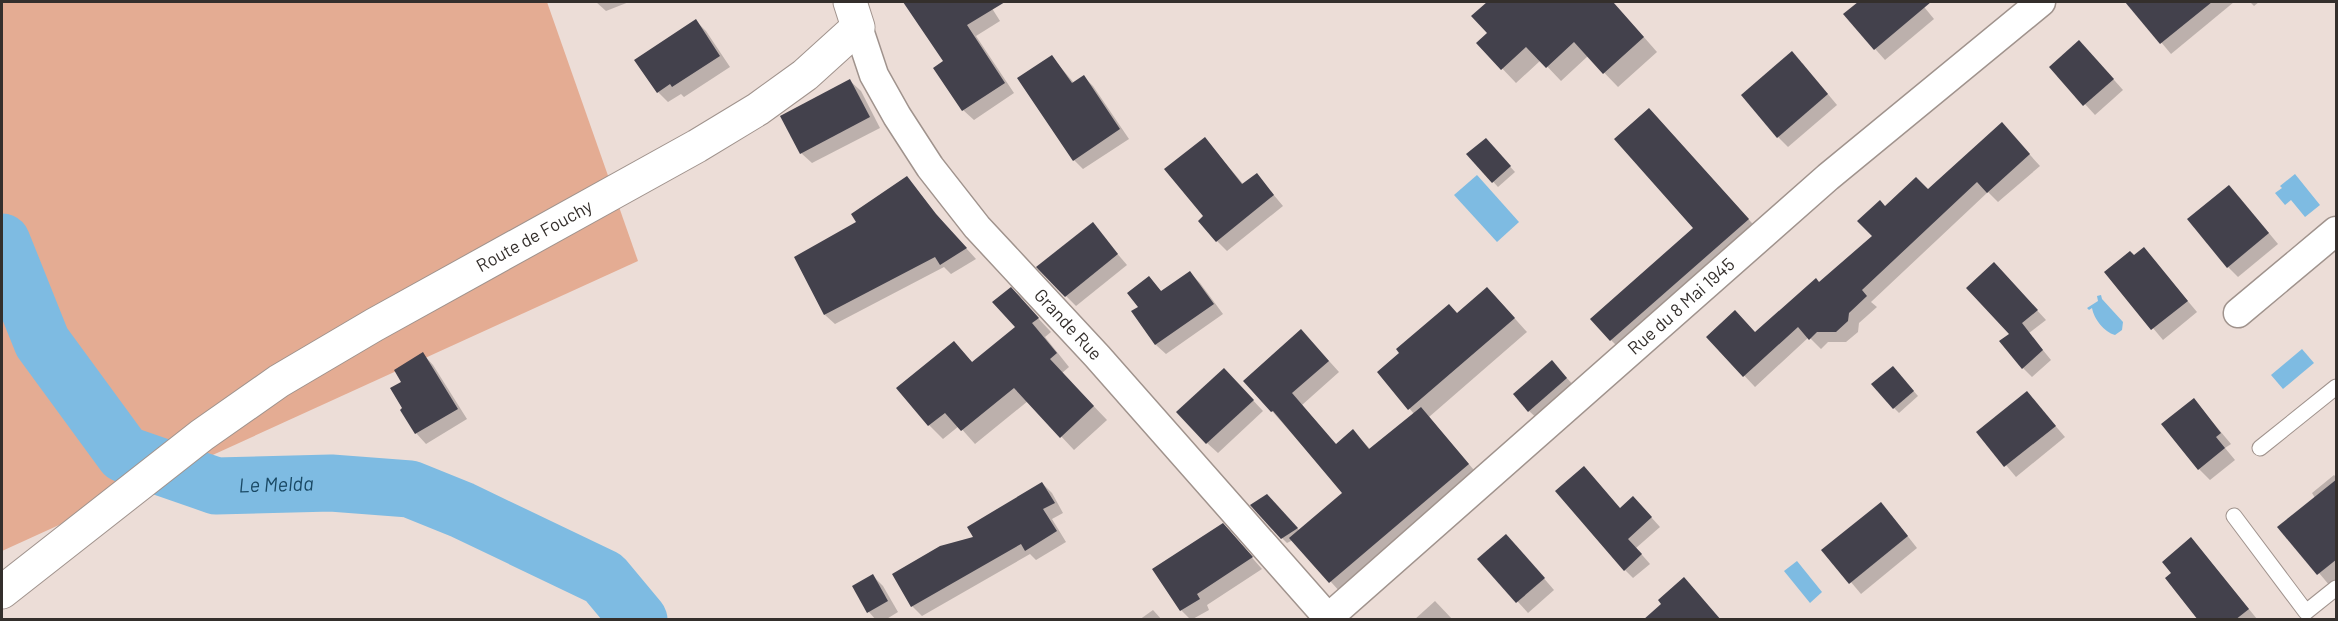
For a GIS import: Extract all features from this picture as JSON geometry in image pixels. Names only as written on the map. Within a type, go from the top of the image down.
[{"type":"street","name":"Rue du 8 Mai 1945","points":[[1329,619],[1828,177],[2041,2]]},
{"type":"street","name":"Grande Rue","points":[[854,14],[874,75],[930,167],[977,226],[1097,356],[1329,619]]},
{"type":"street","name":"Route de Fouchy","points":[[2,592],[202,435],[279,381],[546,228],[697,146],[758,109],[805,75],[854,14]]},
{"type":"street","points":[[2238,313],[2337,231]]},
{"type":"lane","points":[[2260,448],[2337,387]]},
{"type":"lane","points":[[2234,516],[2306,612],[2337,588]]},
{"type":"shaded area","points":[[2,2],[547,2],[638,261],[2,551]]},
{"type":"water","points":[[2295,174],[2320,205],[2305,217],[2291,200],[2285,205],[2275,193]]},
{"type":"water","points":[[1477,175],[1519,222],[1497,242],[1454,195]]},
{"type":"water","points":[[2101,295],[2123,322],[2122,330],[2115,335],[2100,324],[2092,308],[2089,310],[2087,308],[2098,301],[2097,296]]},
{"type":"water","points":[[2302,349],[2314,363],[2283,389],[2271,375]]},
{"type":"water","points":[[1797,561],[1822,592],[1810,603],[1784,571]]},
{"type":"building","points":[[903,2],[1005,2],[967,25],[1005,83],[962,111],[933,68],[943,61]]},
{"type":"building","points":[[1487,2],[1613,2],[1644,37],[1603,74],[1574,42],[1546,68],[1526,47],[1501,70],[1476,43],[1487,33],[1471,16]]},
{"type":"building","points":[[1858,2],[1931,2],[1874,50],[1843,14]]},
{"type":"building","points":[[2125,2],[2212,2],[2160,44]]},
{"type":"building","points":[[696,19],[720,56],[672,87],[670,84],[657,93],[634,60]]},
{"type":"building","points":[[2079,40],[2114,79],[2083,106],[2049,67]]},
{"type":"building","points":[[1792,51],[1828,94],[1777,138],[1741,95]]},
{"type":"building","points":[[1052,55],[1072,83],[1084,75],[1120,129],[1073,161],[1017,78]]},
{"type":"building","points":[[850,79],[870,117],[800,154],[780,116]]},
{"type":"building","points":[[1649,108],[1749,219],[1610,341],[1590,319],[1693,228],[1614,139]]},
{"type":"building","points":[[2002,122],[2030,154],[1987,193],[1977,182],[1862,290],[1867,296],[1849,313],[1848,321],[1836,332],[1817,332],[1809,340],[1798,327],[1743,377],[1706,337],[1735,310],[1755,332],[1816,278],[1819,282],[1872,236],[1857,221],[1880,200],[1885,206],[1916,177],[1928,189]]},
{"type":"building","points":[[1205,137],[1242,184],[1257,173],[1274,195],[1216,242],[1198,221],[1203,216],[1164,169]]},
{"type":"building","points":[[1486,138],[1511,166],[1492,183],[1466,154]]},
{"type":"building","points":[[907,176],[936,214],[967,248],[940,265],[935,257],[824,315],[794,257],[856,222],[851,214]]},
{"type":"building","points":[[2229,185],[2269,233],[2227,268],[2187,219]]},
{"type":"building","points":[[1093,222],[1118,254],[1065,297],[1036,267]]},
{"type":"building","points":[[2144,247],[2188,301],[2151,330],[2104,272],[2130,251],[2134,255]]},
{"type":"building","points":[[1994,262],[2038,310],[2022,323],[2043,350],[2022,369],[1999,341],[2009,334],[1966,288]]},
{"type":"building","points":[[1190,271],[1214,304],[1155,345],[1131,311],[1138,307],[1127,293],[1149,276],[1161,291]]},
{"type":"building","points":[[1011,287],[1039,318],[1032,323],[1057,353],[1050,359],[1094,406],[1060,438],[1014,388],[961,431],[945,413],[928,426],[896,388],[954,341],[972,362],[1015,327],[992,302]]},
{"type":"building","points":[[1487,287],[1515,318],[1408,410],[1377,372],[1399,353],[1396,349],[1449,304],[1457,313]]},
{"type":"building","points":[[1301,329],[1329,361],[1292,393],[1336,444],[1353,429],[1369,449],[1421,407],[1469,464],[1329,583],[1289,538],[1342,493],[1273,411],[1271,412],[1243,381]]},
{"type":"building","points":[[423,352],[458,409],[415,434],[390,388],[401,382],[394,370]]},
{"type":"building","points":[[1552,360],[1567,378],[1528,412],[1513,394]]},
{"type":"building","points":[[1893,366],[1914,391],[1893,409],[1871,384]]},
{"type":"building","points":[[1224,368],[1254,400],[1206,444],[1176,412]]},
{"type":"building","points":[[2027,391],[2056,426],[2004,467],[1976,432]]},
{"type":"building","points":[[2194,398],[2221,433],[2216,437],[2225,448],[2198,470],[2161,424]]},
{"type":"building","points":[[1584,466],[1620,508],[1633,496],[1652,517],[1628,539],[1642,554],[1624,571],[1555,491]]},
{"type":"building","points":[[2337,479],[2337,559],[2317,575],[2277,527]]},
{"type":"building","points":[[1042,482],[1055,503],[1043,509],[1057,531],[1025,551],[1021,544],[911,607],[892,574],[940,546],[973,537],[967,527]]},
{"type":"building","points":[[1267,494],[1298,528],[1281,539],[1250,505]]},
{"type":"building","points":[[1881,502],[1908,536],[1849,584],[1821,550]]},
{"type":"building","points":[[1223,523],[1253,557],[1197,594],[1200,599],[1180,611],[1152,569]]},
{"type":"building","points":[[1506,534],[1545,578],[1516,603],[1477,559]]},
{"type":"building","points":[[2191,537],[2249,609],[2235,620],[2198,620],[2165,578],[2171,573],[2162,562]]},
{"type":"building","points":[[873,574],[888,601],[867,613],[852,586]]},
{"type":"building","points":[[1684,577],[1721,620],[1643,620],[1661,604],[1658,600]]},
{"type":"waterway","name":"Le Melda","points":[[2,242],[42,342],[124,454],[216,486],[331,483],[410,489],[462,510],[604,578],[639,620]]}]
